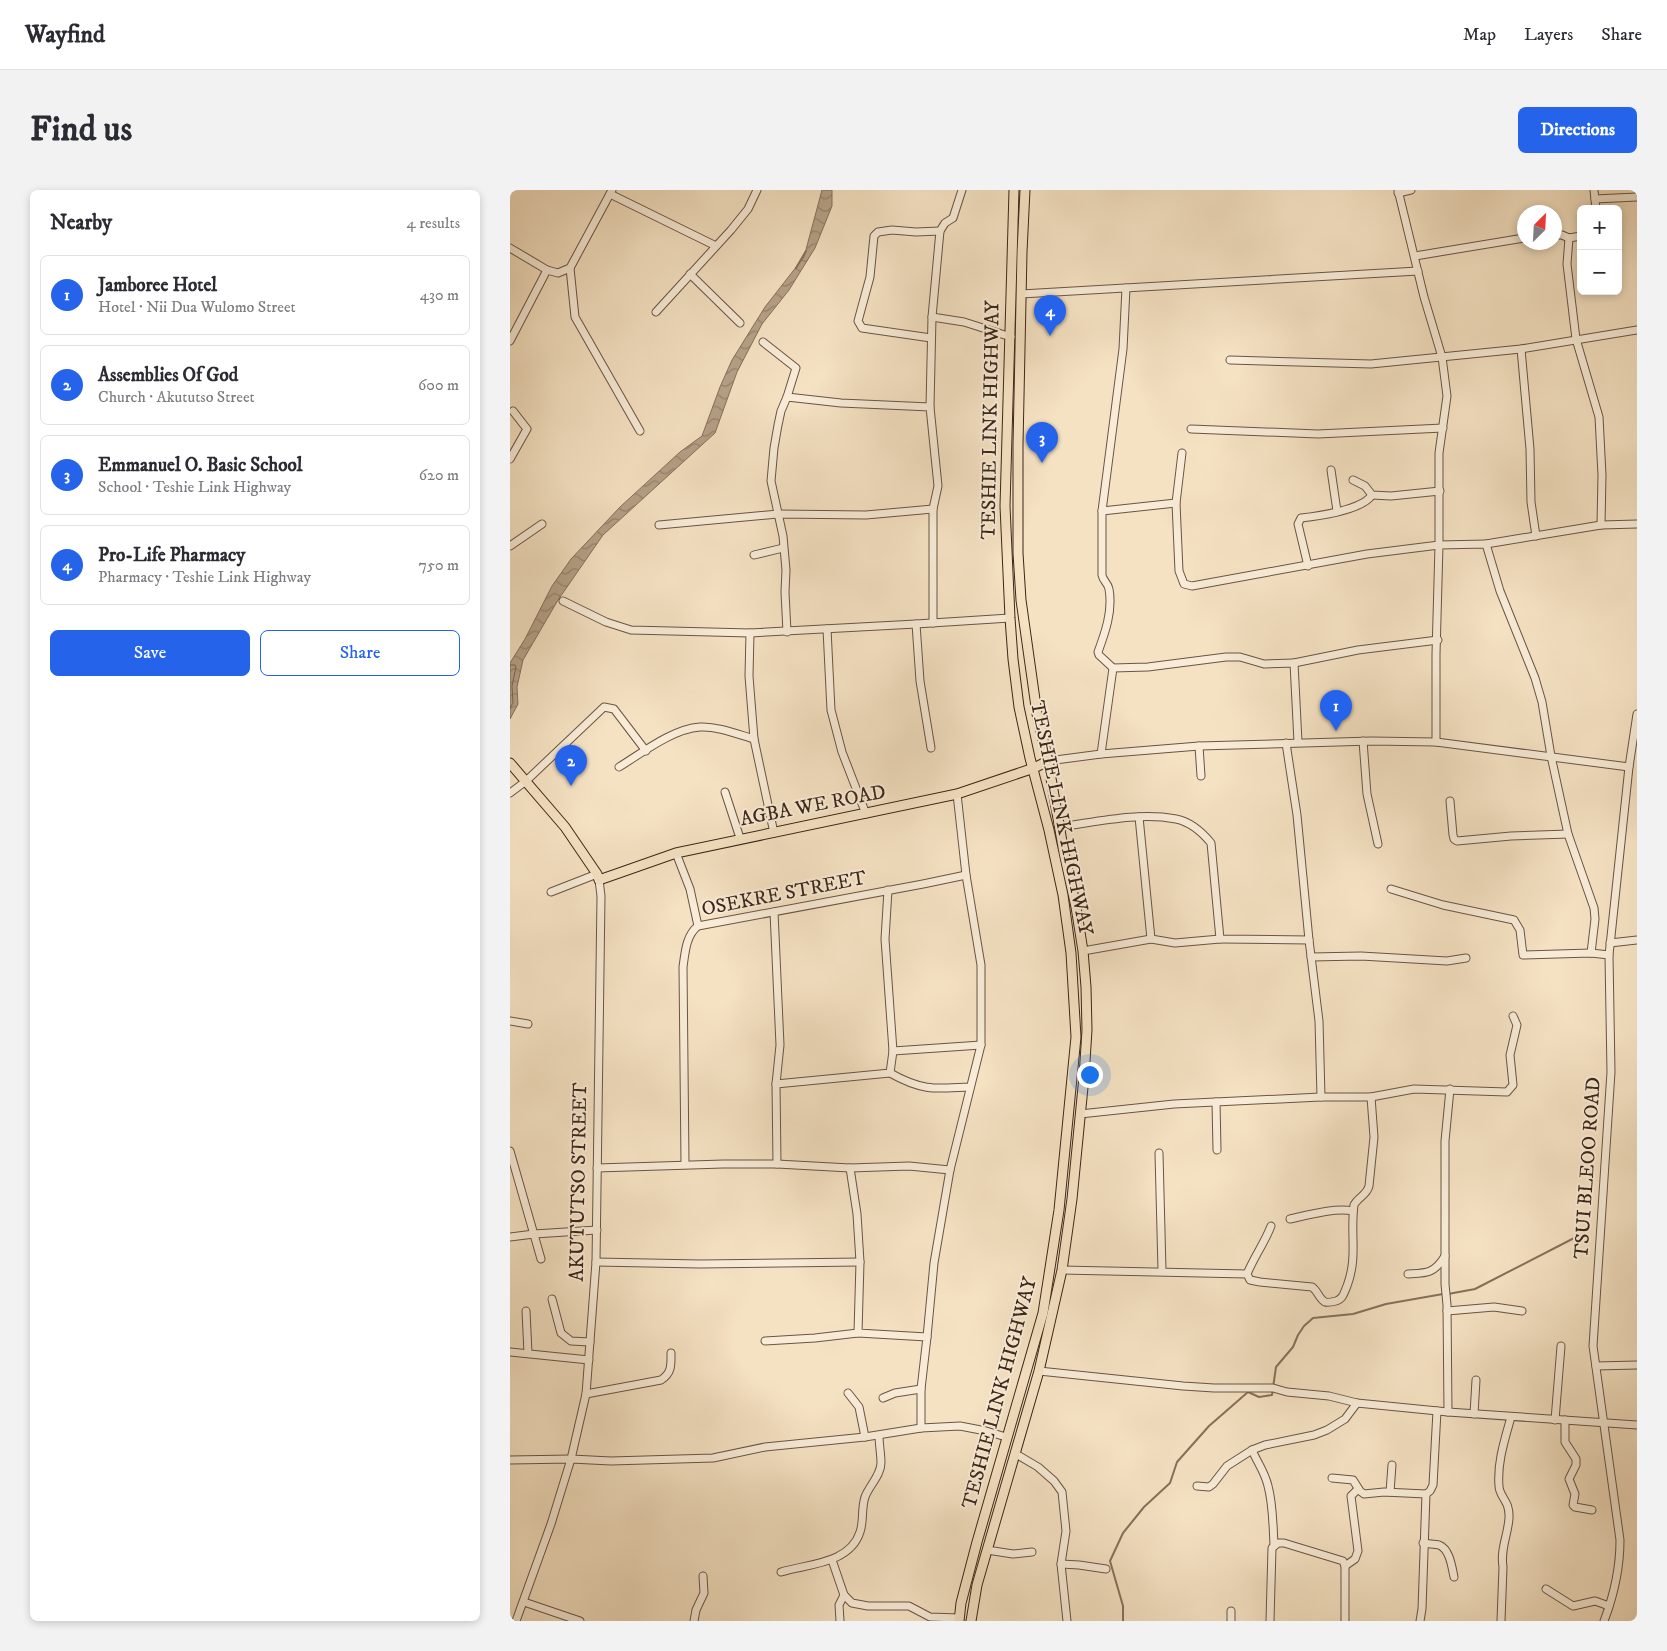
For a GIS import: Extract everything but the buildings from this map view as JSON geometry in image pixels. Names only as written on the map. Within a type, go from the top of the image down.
[{"type":"main road","name":"TESHIE LINK HIGHWAY","points":[[959,1620],[977,1542],[1043,1313],[1059,1210],[1076,1037],[1071,953],[1063,895],[1019,707],[1010,618],[1005,506],[1014,190]]},
{"type":"main road","name":"TESHIE LINK HIGHWAY","points":[[971,1621],[977,1585],[1039,1371],[1062,1270],[1072,1199],[1087,1030],[1083,951],[1048,761],[1037,714],[1023,621],[1018,553],[1021,294],[1025,190]]},
{"type":"main road","name":"AGBA WE ROAD","points":[[598,877],[676,852],[957,794],[1034,768],[1048,761]]},
{"type":"main road","points":[[510,763],[565,827],[598,877]]},
{"type":"street","points":[[656,312],[748,209],[757,190]]},
{"type":"street","points":[[933,623],[933,509],[938,486],[930,407],[932,317],[940,232],[945,223],[954,218],[962,190]]},
{"type":"street","points":[[1411,190],[1398,192],[1442,358],[1447,396],[1439,453],[1436,742]]},
{"type":"street","points":[[1594,190],[1596,205]]},
{"type":"street","points":[[640,431],[575,317],[570,268],[611,192],[716,246]]},
{"type":"street","points":[[1595,199],[1637,197]]},
{"type":"street","points":[[931,338],[862,328],[858,321],[870,277],[874,236],[878,232],[892,230],[940,232]]},
{"type":"street","points":[[1562,235],[1570,238],[1577,237]]},
{"type":"street","points":[[1570,238],[1567,264],[1576,339],[1599,417],[1602,475],[1601,525]]},
{"type":"street","points":[[1415,256],[1517,239]]},
{"type":"street","points":[[510,248],[547,270],[558,273],[570,268]]},
{"type":"street","points":[[510,342],[547,270]]},
{"type":"street","points":[[1021,294],[1418,272]]},
{"type":"street","points":[[690,274],[740,323]]},
{"type":"street","points":[[1126,288],[1123,349],[1102,511],[1102,575],[1109,588],[1110,595],[1108,623],[1098,655],[1113,668],[1154,666],[1226,657],[1240,657],[1264,664],[1294,663],[1358,650],[1438,640]]},
{"type":"street","points":[[932,317],[964,322],[1011,336]]},
{"type":"street","points":[[1230,360],[1371,364],[1522,349],[1637,330]]},
{"type":"street","points":[[763,342],[796,368],[781,411],[774,448],[771,481],[786,570],[787,632]]},
{"type":"street","points":[[1522,349],[1530,449],[1531,502],[1536,536]]},
{"type":"street","points":[[787,397],[841,403],[930,407]]},
{"type":"street","points":[[510,459],[527,429],[514,411]]},
{"type":"street","points":[[1192,429],[1318,434],[1443,428]]},
{"type":"street","points":[[1182,452],[1176,503],[1179,571],[1184,584],[1192,586],[1367,554],[1439,545],[1486,544],[1601,525],[1637,524]]},
{"type":"street","points":[[1331,470],[1338,511]]},
{"type":"street","points":[[1353,480],[1365,486],[1372,495],[1391,496],[1440,491]]},
{"type":"street","points":[[1308,566],[1298,524],[1301,518],[1322,515],[1360,505],[1369,500],[1372,495]]},
{"type":"street","points":[[1102,511],[1176,503]]},
{"type":"street","points":[[659,525],[778,514],[866,515],[933,509]]},
{"type":"street","points":[[510,546],[542,524]]},
{"type":"street","points":[[1486,544],[1500,591],[1535,678],[1542,702],[1551,756],[1568,834],[1594,908],[1591,953]]},
{"type":"street","points":[[754,554],[783,548]]},
{"type":"street","points":[[564,601],[606,622],[631,630],[787,632],[1010,618]]},
{"type":"street","points":[[916,624],[920,681],[931,748]]},
{"type":"street","points":[[827,629],[831,710],[842,752],[866,814]]},
{"type":"street","points":[[750,633],[749,676],[754,739],[774,833]]},
{"type":"street","points":[[1294,663],[1298,742]]},
{"type":"street","points":[[1101,754],[1113,668]]},
{"type":"street","points":[[510,793],[526,781],[604,707],[614,709],[646,751]]},
{"type":"street","name":"TSUI BLEOO ROAD","points":[[1604,1621],[1620,1560],[1620,1540],[1593,1346],[1611,1072],[1609,955],[1628,766],[1637,714]]},
{"type":"street","points":[[619,767],[677,732],[700,727],[754,739]]},
{"type":"street","points":[[1048,761],[1101,754],[1199,746],[1363,741],[1436,742],[1628,766]]},
{"type":"street","points":[[1363,741],[1367,794],[1378,844]]},
{"type":"street","points":[[1286,743],[1297,814],[1319,1021],[1321,1097]]},
{"type":"street","points":[[1199,746],[1201,776]]},
{"type":"street","points":[[725,792],[740,838]]},
{"type":"street","points":[[921,1428],[921,1389],[934,1263],[950,1170],[981,1045],[981,965],[966,875],[957,794]]},
{"type":"street","points":[[1450,801],[1452,835],[1457,841],[1511,836],[1568,834]]},
{"type":"street","points":[[1059,827],[1139,817],[1177,819],[1192,825],[1203,833],[1211,843],[1220,939]]},
{"type":"street","points":[[1139,817],[1151,939]]},
{"type":"street","points":[[676,852],[690,889],[698,926]]},
{"type":"street","name":"OSEKRE STREET","points":[[685,1164],[683,967],[690,935],[698,926],[966,875]]},
{"type":"street","points":[[551,892],[598,877]]},
{"type":"street","name":"AKUTUTSO STREET","points":[[516,1621],[572,1459],[586,1394],[597,1230],[602,896],[598,877]]},
{"type":"street","points":[[1391,889],[1443,905],[1514,920],[1520,930],[1523,955],[1591,953],[1609,955]]},
{"type":"street","points":[[888,890],[885,938],[893,1051],[890,1073]]},
{"type":"street","points":[[774,912],[780,1045],[776,1084],[777,1164]]},
{"type":"street","points":[[1083,951],[1151,939],[1175,943],[1220,939],[1309,940]]},
{"type":"street","points":[[1610,943],[1637,940]]},
{"type":"street","points":[[1311,957],[1361,956],[1447,961],[1466,958]]},
{"type":"street","points":[[1080,1114],[1174,1104],[1321,1097],[1371,1097],[1404,1090],[1450,1089],[1507,1092],[1513,1085],[1510,1051],[1517,1024],[1513,1016]]},
{"type":"street","points":[[510,1021],[528,1024]]},
{"type":"street","points":[[893,1051],[981,1045]]},
{"type":"street","points":[[776,1084],[890,1073],[921,1087],[941,1089],[970,1087]]},
{"type":"street","points":[[1448,1412],[1445,1284],[1445,1141],[1450,1089]]},
{"type":"street","points":[[1247,1274],[1250,1280],[1260,1282],[1312,1287],[1323,1301],[1327,1303],[1342,1298],[1353,1263],[1353,1211],[1357,1200],[1365,1194],[1369,1186],[1374,1137],[1371,1097]]},
{"type":"street","points":[[1216,1102],[1217,1150]]},
{"type":"street","points":[[510,1151],[541,1259]]},
{"type":"street","points":[[1159,1152],[1162,1271]]},
{"type":"street","points":[[597,1168],[685,1164],[777,1164],[850,1168],[910,1166],[950,1170]]},
{"type":"street","points":[[850,1168],[857,1214],[860,1262],[858,1333]]},
{"type":"street","points":[[1290,1219],[1313,1214],[1353,1211]]},
{"type":"street","points":[[1247,1274],[1271,1226]]},
{"type":"street","points":[[510,1238],[534,1234],[597,1230]]},
{"type":"street","points":[[1408,1274],[1426,1273],[1434,1270],[1445,1256]]},
{"type":"street","points":[[596,1262],[700,1264],[860,1262]]},
{"type":"street","points":[[1062,1270],[1247,1274]]},
{"type":"street","points":[[552,1299],[561,1332],[571,1341],[590,1342]]},
{"type":"street","points":[[1447,1308],[1494,1307],[1522,1311]]},
{"type":"street","points":[[526,1311],[528,1353]]},
{"type":"street","points":[[765,1341],[858,1333],[927,1338]]},
{"type":"street","points":[[1555,1420],[1561,1346]]},
{"type":"street","points":[[510,1352],[589,1360]]},
{"type":"street","points":[[586,1394],[661,1380],[668,1375],[671,1369],[671,1353]]},
{"type":"street","points":[[1596,1366],[1637,1365]]},
{"type":"street","points":[[1039,1371],[1183,1386],[1273,1388],[1287,1392],[1329,1396],[1358,1403],[1511,1417],[1637,1425]]},
{"type":"street","points":[[1474,1414],[1476,1380]]},
{"type":"street","points":[[883,1398],[895,1393],[921,1389]]},
{"type":"street","points":[[848,1393],[859,1407],[865,1437]]},
{"type":"street","points":[[1197,1486],[1209,1487],[1227,1466],[1252,1450],[1265,1445],[1314,1435],[1328,1430],[1345,1419],[1358,1403]]},
{"type":"street","points":[[1332,1478],[1353,1480],[1364,1494],[1390,1492],[1426,1494],[1433,1485],[1437,1411]]},
{"type":"street","points":[[1501,1621],[1502,1547],[1509,1520],[1509,1509],[1507,1500],[1498,1488],[1503,1445],[1511,1417]]},
{"type":"street","points":[[1565,1420],[1565,1442],[1576,1459],[1576,1465],[1569,1479],[1575,1494],[1574,1505],[1575,1507],[1592,1510]]},
{"type":"street","points":[[510,1460],[572,1459],[611,1461],[713,1458],[765,1447],[879,1436],[921,1428],[960,1426],[1006,1437]]},
{"type":"street","points":[[781,1572],[832,1560],[849,1549],[861,1531],[865,1496],[882,1464],[879,1436]]},
{"type":"street","points":[[1252,1450],[1268,1486],[1274,1545],[1272,1548],[1270,1621]]},
{"type":"street","points":[[1016,1454],[1038,1467],[1054,1481],[1062,1492],[1066,1531],[1061,1564],[1066,1621]]},
{"type":"street","points":[[1390,1492],[1392,1465]]},
{"type":"street","points":[[1345,1566],[1354,1559],[1358,1551],[1351,1496],[1358,1488]]},
{"type":"street","points":[[1420,1621],[1426,1494]]},
{"type":"street","points":[[1274,1545],[1284,1543],[1343,1561],[1345,1566],[1345,1621]]},
{"type":"street","points":[[1423,1543],[1439,1545],[1443,1548],[1448,1555],[1454,1578]]},
{"type":"street","points":[[987,1550],[1012,1554],[1032,1552]]},
{"type":"street","points":[[832,1560],[844,1595],[852,1603],[868,1606],[909,1606],[930,1617],[959,1620]]},
{"type":"street","points":[[1061,1564],[1106,1569]]},
{"type":"street","points":[[694,1621],[696,1610],[704,1593],[703,1576]]},
{"type":"street","points":[[1546,1589],[1573,1606],[1595,1602],[1609,1606]]},
{"type":"street","points":[[840,1621],[839,1605],[844,1595]]},
{"type":"street","points":[[524,1602],[580,1621]]},
{"type":"street","points":[[1231,1611],[1231,1621]]},
{"type":"water","points":[[822,190],[832,190],[832,206],[815,248],[789,290],[762,324],[737,372],[715,433],[603,535],[558,600],[523,660],[517,687],[518,704],[510,719],[510,663],[525,639],[552,586],[571,559],[620,507],[680,452],[702,436],[732,360],[765,307],[804,257]]},
{"type":"waterway","points":[[796,268],[806,251]]},
{"type":"waterway","points":[[1448,1294],[1475,1289],[1580,1235]]},
{"type":"waterway","points":[[1123,1621],[1123,1606],[1110,1561],[1123,1533],[1144,1507],[1170,1483],[1177,1462],[1209,1426],[1248,1392],[1259,1397],[1272,1395],[1276,1367],[1293,1347],[1304,1326],[1313,1318],[1353,1314],[1386,1304],[1443,1294]]},
{"type":"place","name":"Pro-Life Pharmacy","points":[[1050,336]]},
{"type":"place","name":"Emmanuel O. Basic School","points":[[1042,463]]},
{"type":"place","name":"Jamboree Hotel","points":[[1336,731]]},
{"type":"place","name":"Assemblies Of God","points":[[571,786]]}]
